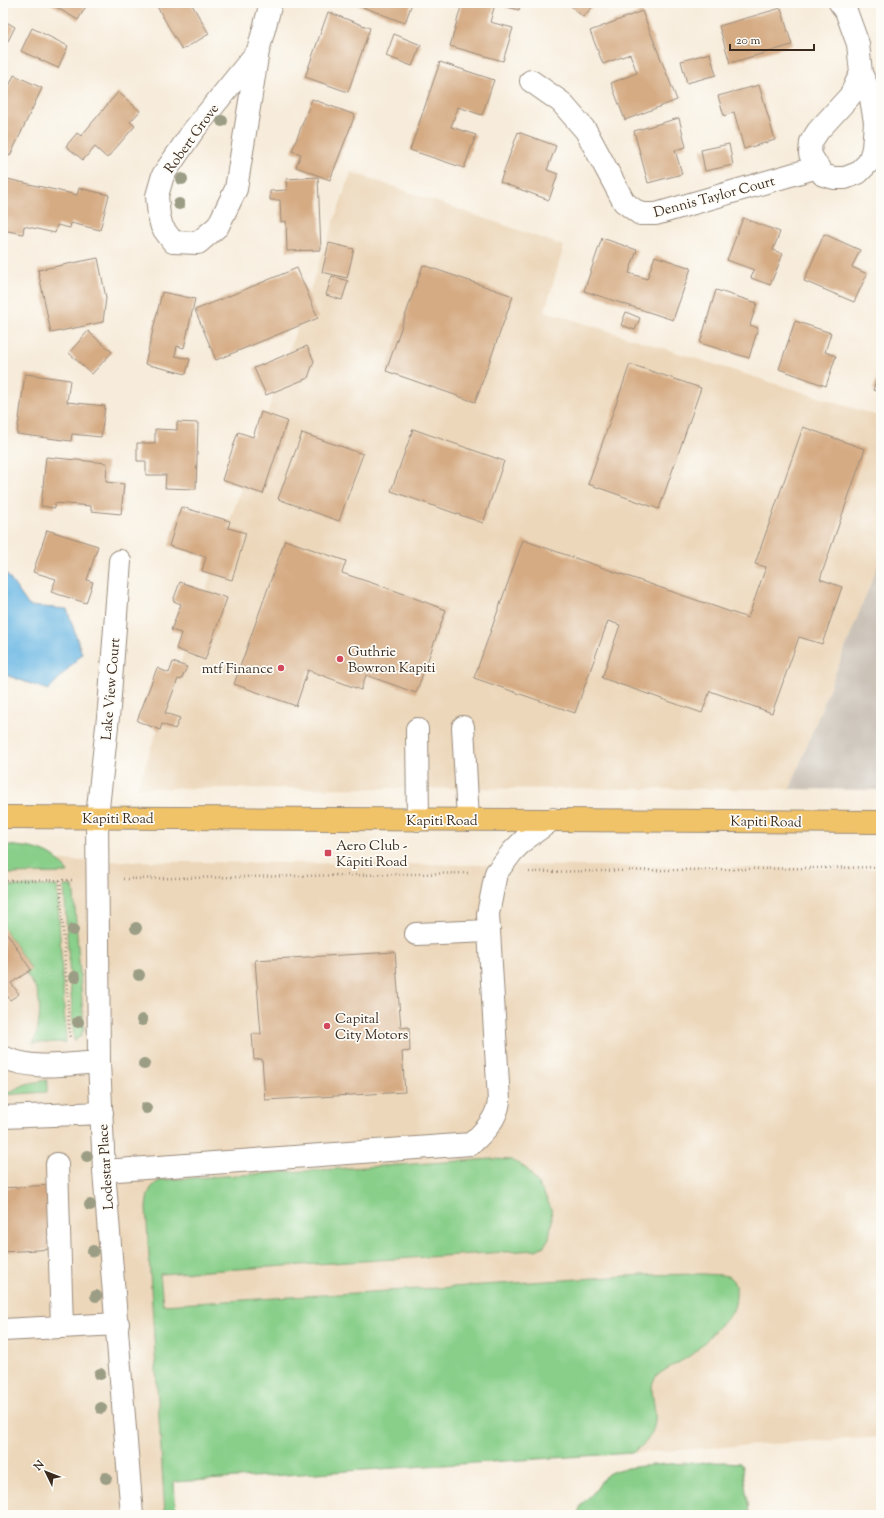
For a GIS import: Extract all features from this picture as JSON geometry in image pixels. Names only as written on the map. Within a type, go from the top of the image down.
[{"type":"main road","name":"Kapiti Road","points":[[3,817],[881,822]]},
{"type":"street","name":"Robert Grove","points":[[258,51],[193,131],[163,175],[157,196],[159,216],[162,227],[173,242],[198,243],[218,226],[236,188],[258,51],[271,3]]},
{"type":"street","points":[[840,3],[846,11],[858,44],[861,74],[870,93],[875,122],[873,148],[869,162],[858,173],[845,178],[834,178],[824,175],[810,154],[811,142],[818,131],[850,96],[861,74]]},
{"type":"street","name":"Dennis Taylor Court","points":[[531,81],[561,102],[586,131],[624,202],[640,214],[656,214],[818,168]]},
{"type":"street","name":"Lake View Court","points":[[97,817],[109,708],[120,561]]},
{"type":"street","points":[[463,727],[468,820]]},
{"type":"street","points":[[417,729],[418,820]]},
{"type":"street","name":"Lodestar Place","points":[[97,817],[99,1062],[104,1171],[118,1324],[132,1515]]},
{"type":"street","points":[[104,1171],[471,1144],[484,1132],[498,1110],[488,923],[496,873],[513,851],[524,840],[553,819]]},
{"type":"street","points":[[416,934],[488,923]]},
{"type":"street","points":[[3,1057],[12,1061],[40,1066],[99,1062]]},
{"type":"street","points":[[3,1117],[102,1113]]},
{"type":"street","points":[[57,1164],[62,1327]]},
{"type":"street","points":[[3,1330],[118,1324]]},
{"type":"path","points":[[522,872],[881,867]]},
{"type":"path","points":[[125,879],[475,873]]},
{"type":"path","points":[[60,880],[70,1041]]},
{"type":"path","points":[[3,881],[72,880]]},
{"type":"shaded area","points":[[351,172],[564,246],[545,311],[881,417],[881,557],[790,789],[137,788]]},
{"type":"shaded area","points":[[881,557],[881,790],[790,789]]},
{"type":"shaded area","points":[[3,860],[881,869],[881,1437],[174,1482],[176,1515],[3,1515]]},
{"type":"green space","points":[[3,845],[40,850],[56,858],[68,873],[3,874]]},
{"type":"green space","points":[[3,886],[57,886],[66,1042],[33,1043],[39,1024],[40,1009],[38,995],[26,973],[31,969],[3,927]]},
{"type":"green space","points":[[64,886],[73,886],[84,1028],[81,1036],[74,1041]]},
{"type":"green space","points":[[47,1080],[47,1092],[3,1095],[26,1084]]},
{"type":"green space","points":[[493,1159],[512,1160],[527,1169],[543,1192],[551,1208],[552,1221],[549,1238],[544,1246],[536,1250],[160,1274],[163,1305],[643,1275],[703,1274],[727,1276],[734,1283],[736,1288],[735,1305],[731,1314],[695,1352],[662,1372],[655,1378],[652,1391],[655,1422],[653,1430],[647,1441],[632,1453],[174,1482],[176,1515],[165,1515],[146,1208],[149,1191],[151,1188],[161,1180]]},
{"type":"green space","points":[[724,1462],[740,1463],[742,1467],[749,1515],[578,1515],[581,1505],[595,1491],[604,1478],[608,1474],[617,1470],[664,1464]]},
{"type":"water","points":[[3,569],[29,606],[67,609],[82,654],[48,690],[3,674]]},
{"type":"building","points":[[49,3],[88,3],[78,20]]},
{"type":"building","points":[[155,3],[191,3],[209,34],[182,50]]},
{"type":"building","points":[[352,3],[412,3],[405,23]]},
{"type":"building","points":[[462,3],[521,3],[519,10],[495,4],[490,22],[513,28],[503,61],[450,46]]},
{"type":"building","points":[[568,3],[596,3],[583,17]]},
{"type":"building","points":[[781,8],[792,45],[730,63],[719,26]]},
{"type":"building","points":[[642,11],[677,100],[625,120],[611,83],[637,73],[630,54],[603,64],[590,31]]},
{"type":"building","points":[[328,12],[370,28],[348,92],[305,77]]},
{"type":"building","points":[[3,20],[15,27],[8,41],[3,38]]},
{"type":"building","points":[[32,28],[68,46],[58,68],[21,51]]},
{"type":"building","points":[[394,34],[421,45],[412,66],[386,56]]},
{"type":"building","points":[[710,53],[716,75],[687,83],[681,61]]},
{"type":"building","points":[[440,62],[494,80],[482,115],[458,107],[451,127],[476,135],[464,168],[410,150]]},
{"type":"building","points":[[14,75],[42,88],[10,156],[3,153],[3,100]]},
{"type":"building","points":[[759,85],[775,140],[744,149],[734,112],[724,116],[718,96]]},
{"type":"building","points":[[118,92],[140,111],[130,122],[135,126],[107,158],[95,147],[83,160],[66,146],[77,133],[81,136]]},
{"type":"building","points":[[312,99],[355,115],[330,180],[296,167],[301,154],[292,151]]},
{"type":"building","points":[[679,118],[686,147],[675,150],[682,174],[648,183],[634,131]]},
{"type":"building","points":[[518,132],[556,146],[547,170],[558,174],[549,200],[500,182]]},
{"type":"building","points":[[729,144],[733,165],[705,171],[701,150]]},
{"type":"building","points":[[318,177],[321,250],[287,251],[286,221],[281,222],[280,200],[270,200],[270,191],[287,190],[286,179]]},
{"type":"building","points":[[3,178],[77,195],[79,188],[109,195],[100,230],[71,223],[70,228],[57,225],[55,233],[24,226],[23,234],[3,230]]},
{"type":"building","points":[[743,218],[780,232],[773,250],[783,254],[770,285],[751,278],[754,270],[727,260]]},
{"type":"building","points":[[824,234],[860,250],[852,267],[867,274],[854,302],[804,281]]},
{"type":"building","points":[[602,238],[637,250],[629,273],[647,279],[655,256],[691,268],[673,320],[584,291]]},
{"type":"building","points":[[329,243],[354,249],[347,278],[322,272]]},
{"type":"building","points":[[98,258],[106,298],[103,322],[51,333],[38,270]]},
{"type":"building","points":[[423,265],[513,296],[475,402],[386,371]]},
{"type":"building","points":[[297,268],[318,318],[216,360],[195,310]]},
{"type":"building","points":[[332,276],[348,281],[342,300],[326,295]]},
{"type":"building","points":[[716,290],[757,303],[750,325],[758,328],[749,358],[700,343]]},
{"type":"building","points":[[162,292],[195,299],[184,348],[177,346],[175,356],[190,359],[186,374],[145,364]]},
{"type":"building","points":[[626,312],[640,318],[635,330],[621,325]]},
{"type":"building","points":[[795,321],[831,333],[825,352],[836,356],[826,386],[779,369]]},
{"type":"building","points":[[88,331],[112,352],[92,374],[69,353]]},
{"type":"building","points":[[307,346],[314,361],[308,378],[266,395],[254,368]]},
{"type":"building","points":[[630,364],[701,388],[659,509],[588,484]]},
{"type":"building","points":[[881,367],[881,392],[873,390]]},
{"type":"building","points":[[25,374],[70,380],[67,402],[105,406],[101,437],[72,434],[71,441],[17,434]]},
{"type":"building","points":[[261,412],[287,421],[263,494],[222,480],[238,432],[253,437]]},
{"type":"building","points":[[177,422],[198,423],[196,489],[165,488],[166,475],[146,475],[146,461],[137,461],[137,443],[155,443],[155,429],[177,430]]},
{"type":"building","points":[[803,427],[865,449],[820,579],[842,587],[822,644],[799,637],[772,713],[710,691],[702,713],[602,678],[620,625],[608,621],[575,713],[474,678],[523,540],[748,618],[766,567],[755,564]]},
{"type":"building","points":[[413,429],[504,461],[483,523],[391,491]]},
{"type":"building","points":[[302,433],[363,454],[339,521],[278,499]]},
{"type":"building","points":[[46,457],[107,463],[106,482],[124,484],[121,514],[91,511],[91,506],[55,503],[55,508],[41,506]]},
{"type":"building","points":[[181,507],[230,521],[228,528],[246,533],[232,580],[202,571],[206,557],[169,546]]},
{"type":"building","points":[[47,530],[98,546],[87,580],[93,582],[86,603],[51,592],[56,579],[33,572]]},
{"type":"building","points":[[285,540],[346,561],[342,573],[446,610],[416,693],[366,675],[361,690],[308,670],[296,706],[234,684]]},
{"type":"building","points":[[180,582],[227,598],[205,660],[176,649],[181,633],[171,630],[181,604],[173,601]]},
{"type":"building","points":[[173,662],[187,667],[181,680],[178,679],[165,713],[180,718],[175,729],[162,724],[160,730],[137,721],[157,668],[169,673]]},
{"type":"building","points":[[3,927],[31,970],[11,983],[19,994],[10,1000],[3,989]]},
{"type":"building","points":[[395,952],[401,1028],[409,1027],[410,1051],[402,1052],[405,1092],[265,1100],[262,1059],[254,1060],[252,1034],[261,1034],[255,960]]},
{"type":"building","points":[[50,1185],[53,1249],[3,1252],[3,1188]]},
{"type":"place","name":"Guthrie Bowron Kapiti","points":[[340,659]]},
{"type":"place","name":"mtf Finance","points":[[281,668]]},
{"type":"place","name":"Aero Club - Kāpiti Road","points":[[328,853]]},
{"type":"place","name":"Capital City Motors","points":[[327,1026]]}]
